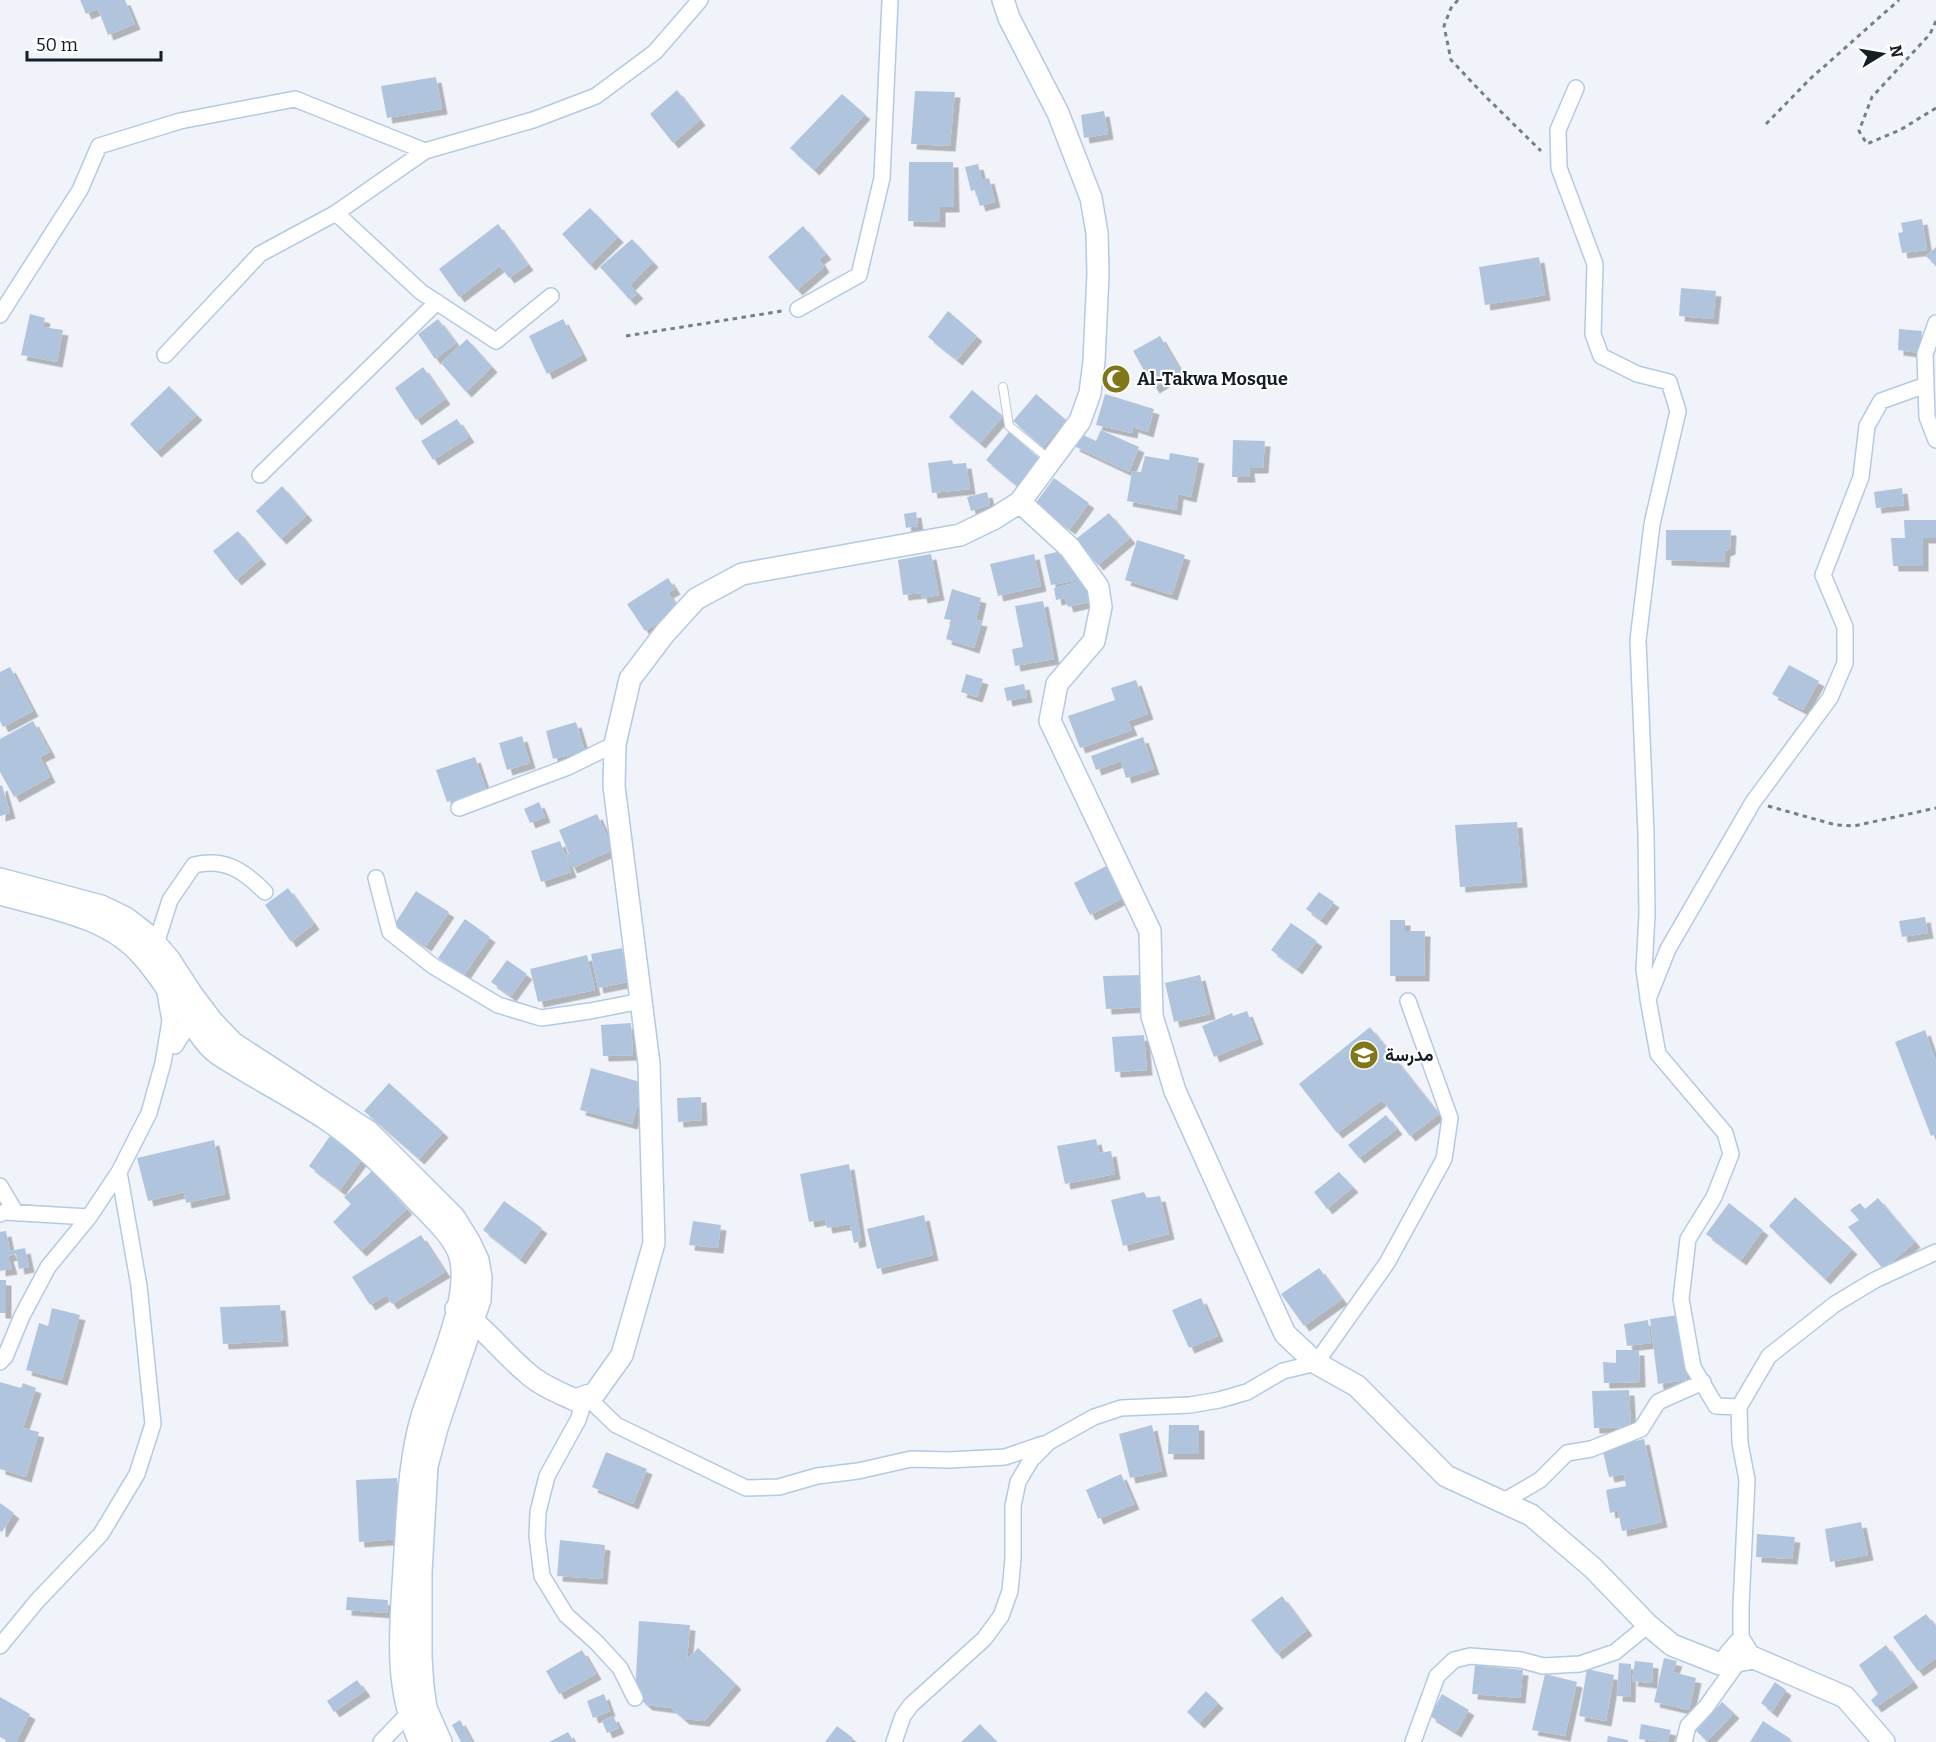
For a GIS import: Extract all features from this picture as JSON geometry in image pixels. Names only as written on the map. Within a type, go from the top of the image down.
[{"type":"street","points":[[165,356],[260,254],[336,213],[425,151],[533,120],[596,96],[655,52],[700,0]]},
{"type":"street","points":[[798,309],[859,275],[882,178],[890,0]]},
{"type":"street","points":[[465,1315],[527,1374],[550,1389],[575,1400],[595,1393],[622,1355],[654,1243],[649,1064],[614,786],[615,744],[630,679],[665,633],[696,599],[742,574],[960,535],[995,518],[1020,502],[1080,421],[1090,393],[1094,361],[1098,274],[1097,233],[1091,198],[1058,112],[1009,18],[1003,0]]},
{"type":"street","points":[[1576,88],[1558,130],[1559,168],[1595,264],[1593,334],[1601,356],[1637,374],[1669,382],[1678,411],[1652,524],[1638,640],[1646,834],[1647,915],[1644,969],[1658,1054],[1725,1133],[1731,1154],[1714,1197],[1688,1239],[1681,1299],[1693,1367],[1716,1406],[1738,1407]]},
{"type":"street","points":[[0,315],[80,190],[99,146],[180,121],[295,99],[425,151]]},
{"type":"street","points":[[336,213],[421,292],[496,341],[550,296]]},
{"type":"street","points":[[260,475],[437,302]]},
{"type":"street","points":[[1936,323],[1925,354],[1927,417],[1936,440]]},
{"type":"street","points":[[1648,999],[1668,949],[1753,802],[1830,698],[1845,663],[1845,627],[1823,575],[1861,477],[1867,426],[1881,401],[1926,385]]},
{"type":"street","points":[[1020,502],[1070,548],[1098,587],[1101,607],[1094,641],[1057,684],[1050,721],[1150,932],[1152,1016],[1175,1091],[1285,1334],[1316,1363],[1357,1386],[1446,1476],[1531,1515],[1593,1568],[1648,1625],[1672,1645],[1738,1661],[1845,1697],[1884,1742]]},
{"type":"street","points":[[459,808],[568,767],[615,744]]},
{"type":"street","points":[[156,944],[170,900],[194,865],[208,862],[231,866],[248,875],[265,892]]},
{"type":"street","points":[[376,878],[390,932],[433,966],[498,1005],[541,1018],[641,1000]]},
{"type":"street","points":[[0,879],[101,906],[126,918],[149,936],[169,959],[191,993],[232,1043],[368,1131],[454,1217],[469,1241],[478,1260],[482,1277],[480,1300],[465,1315]]},
{"type":"street","points":[[0,894],[90,920],[124,939],[143,956],[214,1051],[327,1120],[377,1159],[446,1231],[457,1250],[463,1268],[465,1315],[427,1466],[417,1711],[420,1742]]},
{"type":"street","points":[[164,986],[172,1042]]},
{"type":"street","points":[[0,1362],[5,1357],[22,1316],[48,1267],[89,1217],[119,1172],[149,1113],[163,1063],[172,1042],[188,1019],[191,993]]},
{"type":"street","points":[[586,1396],[616,1425],[746,1488],[779,1487],[817,1476],[911,1460],[1005,1457],[1048,1442],[1094,1417],[1121,1408],[1190,1406],[1219,1400],[1247,1392],[1283,1371],[1316,1363],[1387,1263],[1444,1159],[1450,1118],[1408,1001]]},
{"type":"street","points":[[188,1019],[200,1018],[212,1021]]},
{"type":"street","points":[[172,1042],[207,1044]]},
{"type":"street","points":[[0,1646],[37,1601],[101,1534],[137,1474],[153,1424],[139,1286],[119,1172]]},
{"type":"street","points":[[0,1186],[3,1188],[8,1214],[89,1217]]},
{"type":"street","points":[[1684,1742],[1688,1726],[1706,1707],[1738,1661],[1741,1637],[1740,1606],[1747,1480],[1740,1443],[1738,1407],[1769,1356],[1835,1304],[1875,1280],[1936,1252]]},
{"type":"street","points":[[1502,1502],[1540,1480],[1567,1453],[1592,1449],[1641,1429],[1658,1402],[1703,1382]]},
{"type":"street","points":[[586,1396],[578,1420],[547,1476],[538,1512],[537,1536],[542,1576],[566,1615],[620,1668],[635,1698]]},
{"type":"street","points":[[894,1742],[903,1716],[911,1705],[984,1639],[1001,1616],[1010,1591],[1013,1559],[1013,1506],[1018,1482],[1031,1460],[1048,1442]]},
{"type":"street","points":[[1413,1742],[1437,1676],[1454,1660],[1470,1656],[1521,1660],[1543,1666],[1580,1664],[1615,1652],[1648,1625]]},
{"type":"street","points":[[1738,1661],[1728,1652],[1741,1637]]},
{"type":"street","points":[[381,1742],[417,1711]]},
{"type":"street","points":[[417,1711],[441,1742]]},
{"type":"lane","points":[[1003,387],[1009,426],[1050,460]]},
{"type":"path","points":[[1458,0],[1451,8],[1444,26],[1451,60],[1559,168]]},
{"type":"path","points":[[1767,124],[1810,79],[1899,0]]},
{"type":"path","points":[[1936,21],[1930,33],[1872,97],[1859,131],[1867,144],[1900,130],[1936,108]]},
{"type":"path","points":[[626,336],[798,309]]},
{"type":"path","points":[[1753,802],[1836,825],[1854,826],[1936,808]]},
{"type":"building","points":[[80,0],[125,0],[135,24],[108,35],[98,9],[86,14]]},
{"type":"building","points":[[436,77],[442,109],[387,118],[381,86]]},
{"type":"building","points":[[677,90],[700,120],[673,143],[650,114]]},
{"type":"building","points":[[915,91],[955,92],[950,146],[911,144]]},
{"type":"building","points":[[842,94],[865,114],[814,170],[790,148]]},
{"type":"building","points":[[1104,111],[1108,134],[1084,138],[1081,115]]},
{"type":"building","points":[[909,162],[953,162],[954,207],[940,207],[940,222],[908,221]]},
{"type":"building","points":[[978,164],[982,180],[989,178],[995,202],[980,206],[975,190],[971,191],[965,167]]},
{"type":"building","points":[[590,208],[618,237],[590,265],[562,234]]},
{"type":"building","points":[[1922,219],[1927,250],[1902,253],[1898,233],[1903,232],[1901,223]]},
{"type":"building","points":[[498,224],[528,265],[509,278],[500,266],[459,297],[439,269]]},
{"type":"building","points":[[803,226],[826,254],[819,259],[824,267],[797,290],[768,257]]},
{"type":"building","points":[[632,239],[653,262],[630,285],[638,293],[630,300],[600,267]]},
{"type":"building","points":[[1936,247],[1936,266],[1926,256]]},
{"type":"building","points":[[1539,257],[1545,295],[1485,305],[1479,267]]},
{"type":"building","points":[[1681,288],[1716,291],[1713,319],[1679,316]]},
{"type":"building","points":[[948,311],[977,336],[957,360],[928,337]]},
{"type":"building","points":[[30,314],[45,318],[43,327],[63,330],[57,362],[21,355]]},
{"type":"building","points":[[438,319],[456,343],[435,359],[418,334]]},
{"type":"building","points":[[563,319],[582,355],[547,374],[529,336]]},
{"type":"building","points":[[1899,329],[1922,331],[1920,353],[1898,350]]},
{"type":"building","points":[[1160,336],[1181,372],[1154,388],[1133,351]]},
{"type":"building","points":[[467,339],[492,367],[466,392],[441,363]]},
{"type":"building","points":[[423,367],[445,399],[416,420],[395,388]]},
{"type":"building","points":[[169,386],[197,415],[156,452],[130,424]]},
{"type":"building","points":[[972,390],[1003,416],[980,443],[949,417]]},
{"type":"building","points":[[1036,394],[1066,420],[1043,447],[1013,421]]},
{"type":"building","points":[[1105,394],[1154,409],[1148,432],[1133,427],[1132,433],[1096,425]]},
{"type":"building","points":[[457,419],[469,437],[433,460],[421,441]]},
{"type":"building","points":[[1101,430],[1139,447],[1129,472],[1074,446],[1079,433],[1096,441]]},
{"type":"building","points":[[1009,432],[1039,458],[1017,486],[986,460]]},
{"type":"building","points":[[1233,440],[1265,441],[1263,468],[1249,468],[1250,477],[1232,477]]},
{"type":"building","points":[[1170,453],[1199,458],[1191,497],[1178,494],[1176,510],[1127,501],[1132,471],[1141,472],[1145,456],[1169,460]]},
{"type":"building","points":[[952,460],[953,464],[966,463],[970,489],[932,493],[928,463]]},
{"type":"building","points":[[1054,478],[1089,503],[1070,529],[1035,504]]},
{"type":"building","points":[[282,486],[307,515],[281,539],[256,511]]},
{"type":"building","points":[[1902,488],[1904,505],[1876,508],[1874,492]]},
{"type":"building","points":[[987,492],[990,505],[971,511],[967,497]]},
{"type":"building","points":[[916,512],[918,526],[906,528],[904,514]]},
{"type":"building","points":[[1109,513],[1130,538],[1098,565],[1076,539]]},
{"type":"building","points":[[1904,520],[1936,520],[1936,538],[1923,538],[1923,566],[1893,566],[1891,538],[1905,538]]},
{"type":"building","points":[[1666,530],[1731,530],[1730,549],[1725,551],[1724,562],[1666,560]]},
{"type":"building","points":[[238,531],[261,559],[236,580],[213,551]]},
{"type":"building","points":[[1137,540],[1185,555],[1172,595],[1125,580]]},
{"type":"building","points":[[1065,550],[1068,568],[1077,566],[1080,580],[1051,585],[1044,555]]},
{"type":"building","points":[[931,554],[939,595],[922,598],[921,593],[903,595],[898,560]]},
{"type":"building","points":[[1034,554],[1041,586],[998,596],[990,564]]},
{"type":"building","points":[[668,578],[675,589],[668,593],[679,609],[645,631],[627,604]]},
{"type":"building","points":[[1087,580],[1093,601],[1068,607],[1065,598],[1056,600],[1054,588]]},
{"type":"building","points":[[952,589],[981,598],[976,620],[982,621],[974,648],[946,639],[951,620],[944,619]]},
{"type":"building","points":[[1043,601],[1054,659],[1015,666],[1012,649],[1023,647],[1015,606]]},
{"type":"building","points":[[1789,665],[1819,681],[1803,710],[1772,694]]},
{"type":"building","points":[[10,667],[33,711],[3,727],[0,721],[0,672]]},
{"type":"building","points":[[966,674],[983,679],[977,697],[961,692]]},
{"type":"building","points":[[1136,680],[1148,714],[1128,721],[1132,730],[1080,748],[1068,716],[1115,700],[1111,688]]},
{"type":"building","points":[[1024,684],[1027,697],[1007,701],[1004,688]]},
{"type":"building","points":[[33,721],[50,752],[40,757],[50,777],[14,797],[0,772],[0,739]]},
{"type":"building","points":[[576,722],[585,751],[553,759],[546,731]]},
{"type":"building","points":[[522,736],[530,763],[507,770],[499,743]]},
{"type":"building","points":[[1143,737],[1154,769],[1126,778],[1121,761],[1096,770],[1091,756]]},
{"type":"building","points":[[475,757],[486,789],[447,802],[436,770]]},
{"type":"building","points":[[2,785],[10,813],[0,816],[0,786]]},
{"type":"building","points":[[539,802],[545,817],[530,823],[524,809]]},
{"type":"building","points":[[597,814],[613,850],[572,868],[565,855],[569,854],[559,830]]},
{"type":"building","points":[[1517,822],[1522,882],[1460,887],[1455,825]]},
{"type":"building","points":[[560,841],[571,872],[541,882],[531,851]]},
{"type":"building","points":[[1108,865],[1125,897],[1090,915],[1074,883]]},
{"type":"building","points":[[288,888],[314,924],[291,942],[265,905]]},
{"type":"building","points":[[416,891],[449,912],[426,946],[394,925]]},
{"type":"building","points":[[1319,892],[1334,902],[1321,920],[1306,909]]},
{"type":"building","points":[[1925,917],[1928,933],[1902,937],[1899,921]]},
{"type":"building","points":[[465,919],[490,937],[464,975],[438,958]]},
{"type":"building","points":[[1390,920],[1405,920],[1405,931],[1425,931],[1424,976],[1390,976]]},
{"type":"building","points":[[1291,923],[1317,941],[1297,969],[1271,950]]},
{"type":"building","points":[[622,948],[628,982],[598,988],[591,954]]},
{"type":"building","points":[[587,955],[595,990],[538,1002],[530,969]]},
{"type":"building","points":[[507,960],[527,974],[511,996],[491,982]]},
{"type":"building","points":[[1142,975],[1144,1007],[1106,1009],[1103,976]]},
{"type":"building","points":[[1200,975],[1210,1014],[1174,1022],[1165,983]]},
{"type":"building","points":[[1247,1011],[1258,1039],[1214,1057],[1202,1026],[1232,1013],[1233,1016]]},
{"type":"building","points":[[631,1023],[633,1055],[603,1056],[601,1025]]},
{"type":"building","name":"مدرسة","points":[[1370,1027],[1439,1114],[1410,1136],[1382,1100],[1337,1133],[1299,1084]]},
{"type":"building","points":[[1925,1030],[1936,1062],[1936,1134],[1931,1136],[1895,1042]]},
{"type":"building","points":[[1144,1035],[1147,1070],[1115,1072],[1112,1037]]},
{"type":"building","points":[[591,1068],[644,1083],[632,1124],[580,1110]]},
{"type":"building","points":[[389,1083],[443,1132],[419,1159],[364,1111]]},
{"type":"building","points":[[701,1097],[702,1120],[678,1122],[677,1098]]},
{"type":"building","points":[[1386,1115],[1397,1129],[1359,1158],[1348,1145]]},
{"type":"building","points":[[330,1136],[362,1159],[340,1190],[309,1166]]},
{"type":"building","points":[[1096,1139],[1099,1153],[1111,1151],[1115,1174],[1065,1184],[1057,1146]]},
{"type":"building","points":[[214,1140],[225,1194],[186,1203],[184,1192],[148,1201],[137,1158]]},
{"type":"building","points":[[849,1164],[861,1241],[854,1243],[850,1224],[827,1228],[825,1219],[809,1222],[800,1174]]},
{"type":"building","points":[[372,1171],[407,1209],[361,1251],[333,1222],[351,1204],[344,1197]]},
{"type":"building","points":[[1339,1172],[1353,1187],[1327,1209],[1314,1192]]},
{"type":"building","points":[[1144,1192],[1147,1198],[1160,1196],[1169,1234],[1123,1246],[1111,1200]]},
{"type":"building","points":[[1795,1197],[1852,1249],[1825,1279],[1769,1226]]},
{"type":"building","points":[[1878,1198],[1915,1242],[1883,1269],[1848,1227],[1859,1220],[1850,1210],[1860,1203],[1865,1209]]},
{"type":"building","points":[[504,1201],[542,1228],[520,1259],[483,1230]]},
{"type":"building","points":[[1729,1203],[1763,1230],[1741,1260],[1706,1234]]},
{"type":"building","points":[[924,1215],[933,1255],[877,1269],[867,1229]]},
{"type":"building","points":[[693,1221],[721,1225],[718,1248],[689,1245]]},
{"type":"building","points":[[6,1231],[10,1251],[25,1248],[29,1267],[19,1269],[16,1254],[8,1256],[12,1269],[0,1271],[0,1232]]},
{"type":"building","points":[[421,1235],[445,1272],[392,1304],[386,1295],[370,1305],[352,1277]]},
{"type":"building","points":[[1319,1268],[1342,1299],[1304,1326],[1281,1294]]},
{"type":"building","points":[[0,1280],[6,1280],[6,1313],[0,1313]]},
{"type":"building","points":[[1201,1298],[1218,1336],[1189,1348],[1172,1310]]},
{"type":"building","points":[[280,1305],[283,1341],[223,1344],[220,1307]]},
{"type":"building","points":[[52,1308],[80,1315],[62,1380],[26,1370],[39,1323],[48,1326]]},
{"type":"building","points":[[1678,1315],[1687,1380],[1658,1384],[1650,1319]]},
{"type":"building","points":[[1648,1320],[1651,1343],[1627,1346],[1624,1324]]},
{"type":"building","points":[[1616,1350],[1639,1350],[1640,1382],[1604,1383],[1603,1362],[1616,1363]]},
{"type":"building","points":[[0,1382],[21,1388],[23,1383],[36,1388],[23,1428],[39,1432],[26,1477],[0,1469]]},
{"type":"building","points":[[1629,1390],[1631,1427],[1594,1428],[1592,1391]]},
{"type":"building","points":[[1152,1425],[1162,1471],[1130,1478],[1119,1434]]},
{"type":"building","points":[[1169,1425],[1199,1425],[1199,1454],[1168,1454]]},
{"type":"building","points":[[1644,1439],[1662,1522],[1622,1531],[1618,1511],[1610,1513],[1606,1490],[1626,1486],[1624,1474],[1609,1477],[1602,1448]]},
{"type":"building","points":[[606,1452],[647,1469],[633,1504],[592,1487]]},
{"type":"building","points":[[1121,1474],[1134,1504],[1098,1519],[1086,1490]]},
{"type":"building","points":[[397,1478],[401,1539],[359,1542],[356,1480]]},
{"type":"building","points":[[0,1503],[14,1513],[2,1532],[0,1531]]},
{"type":"building","points":[[1861,1522],[1868,1555],[1830,1562],[1825,1529]]},
{"type":"building","points":[[1757,1534],[1795,1537],[1792,1559],[1756,1557]]},
{"type":"building","points":[[560,1540],[605,1545],[602,1579],[557,1576]]},
{"type":"building","points":[[1282,1596],[1307,1630],[1277,1654],[1251,1620]]},
{"type":"building","points":[[347,1597],[388,1600],[387,1613],[346,1610]]},
{"type":"building","points":[[1926,1614],[1936,1627],[1936,1658],[1918,1671],[1893,1637]]},
{"type":"building","points":[[639,1621],[690,1625],[687,1660],[698,1648],[736,1684],[704,1721],[684,1719],[671,1708],[647,1705],[635,1694]]},
{"type":"building","points":[[1886,1645],[1913,1682],[1876,1707],[1871,1700],[1878,1694],[1859,1665]]},
{"type":"building","points":[[582,1650],[596,1674],[559,1694],[546,1671]]},
{"type":"building","points":[[1664,1658],[1677,1661],[1673,1672],[1696,1678],[1689,1710],[1654,1702]]},
{"type":"building","points":[[1635,1661],[1653,1663],[1652,1683],[1632,1681]]},
{"type":"building","points":[[1619,1663],[1631,1664],[1630,1697],[1617,1696]]},
{"type":"building","points":[[1475,1665],[1523,1670],[1520,1698],[1472,1694]]},
{"type":"building","points":[[1587,1669],[1614,1675],[1606,1721],[1579,1716]]},
{"type":"building","points":[[1545,1674],[1577,1682],[1565,1736],[1532,1730]]},
{"type":"building","points":[[357,1680],[365,1691],[334,1712],[327,1701]]},
{"type":"building","points":[[1775,1682],[1786,1690],[1772,1712],[1761,1703]]},
{"type":"building","points":[[1206,1691],[1218,1703],[1199,1723],[1187,1712]]},
{"type":"building","points":[[604,1694],[610,1711],[593,1718],[587,1701]]},
{"type":"building","points":[[1442,1694],[1469,1710],[1456,1732],[1430,1716]]},
{"type":"building","points":[[0,1697],[30,1714],[16,1742],[9,1742],[0,1737]]},
{"type":"building","points":[[1722,1702],[1734,1713],[1707,1741],[1696,1731]]},
{"type":"building","points":[[613,1716],[619,1728],[607,1733],[602,1721]]},
{"type":"building","points":[[460,1720],[472,1742],[461,1742],[452,1725]]},
{"type":"building","points":[[1763,1721],[1791,1739],[1789,1742],[1750,1742]]},
{"type":"building","points":[[980,1724],[997,1742],[961,1742]]},
{"type":"building","points":[[1641,1724],[1671,1730],[1667,1742],[1639,1739]]},
{"type":"building","points":[[837,1726],[853,1738],[850,1742],[825,1742]]},
{"type":"building","points":[[568,1732],[574,1742],[549,1742]]},
{"type":"building","points":[[1608,1736],[1628,1740],[1628,1742],[1607,1742]]},
{"type":"place","name":"Al-Takwa Mosque","points":[[1116,379]]},
{"type":"place","name":"مدرسة","points":[[1364,1055]]}]
